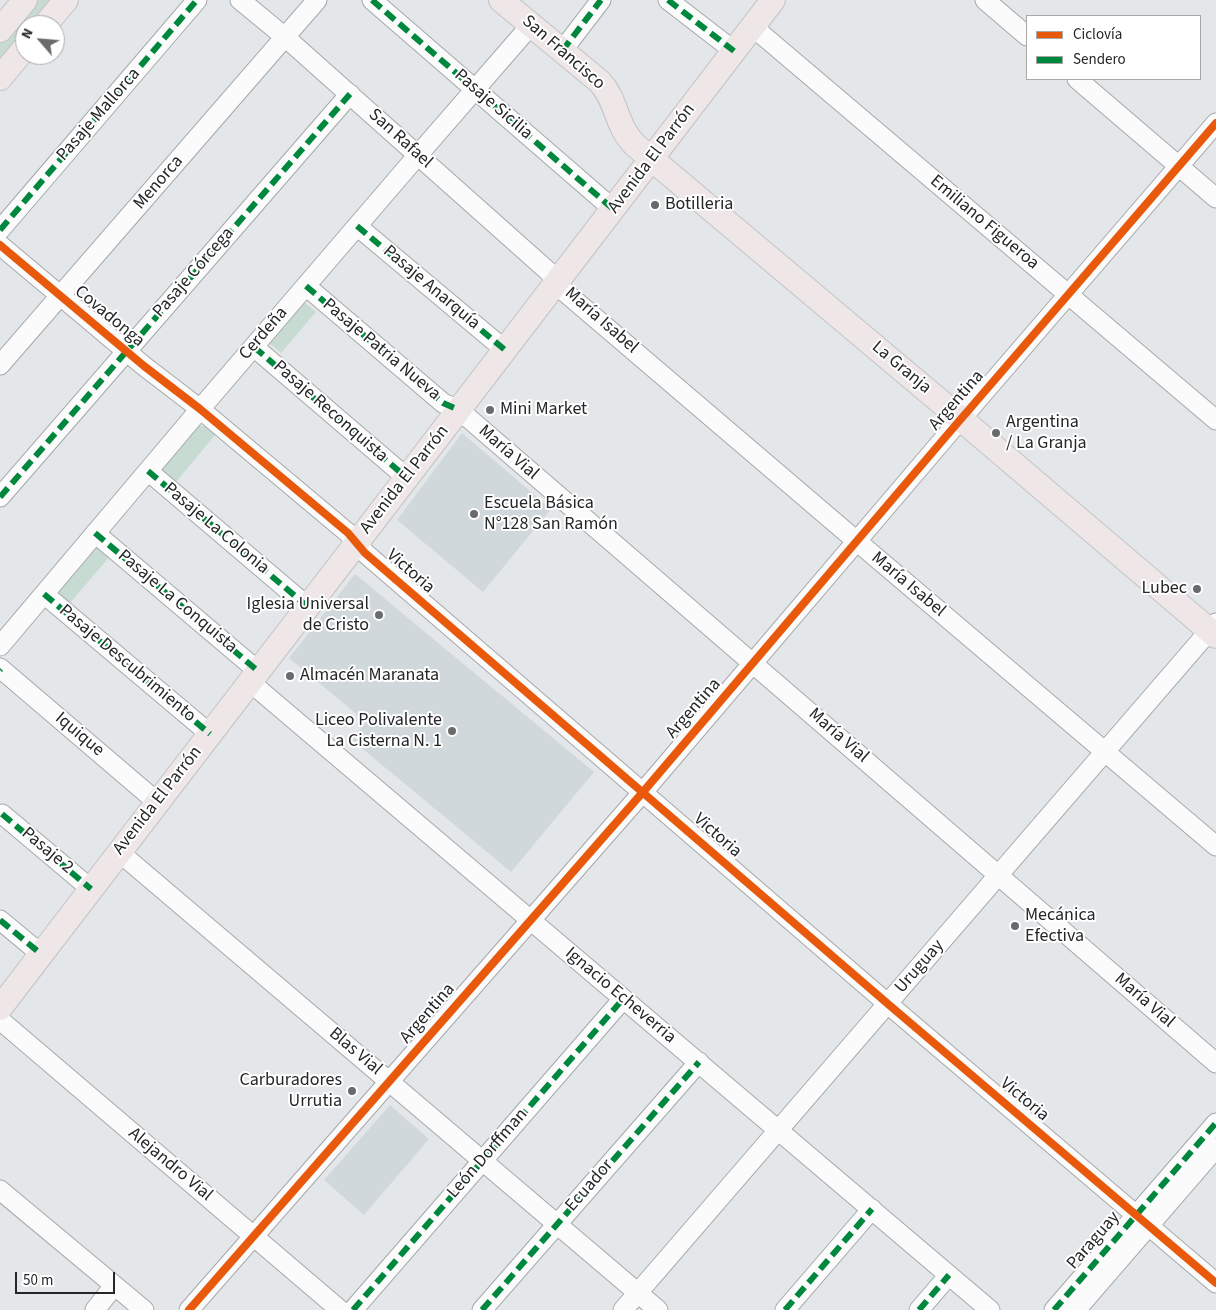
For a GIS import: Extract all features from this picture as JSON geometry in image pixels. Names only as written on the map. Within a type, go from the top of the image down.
[{"type":"main road","points":[[0,30],[25,0]]},
{"type":"main road","points":[[53,15],[66,0]]},
{"type":"main road","name":"San Francisco","points":[[501,0],[594,76],[609,94],[626,135],[652,159]]},
{"type":"main road","name":"Avenida El Parrón","points":[[1,1006],[773,0]]},
{"type":"main road","points":[[0,78],[15,60]]},
{"type":"main road","name":"La Granja","points":[[652,159],[1214,630]]},
{"type":"street","name":"Pasaje Mallorca","points":[[0,230],[197,0]]},
{"type":"street","name":"San Rafael","points":[[240,0],[350,94],[549,272],[557,282]]},
{"type":"street","name":"Menorca","points":[[0,365],[317,0]]},
{"type":"street","name":"Pasaje Sicilia","points":[[372,0],[613,209]]},
{"type":"street","points":[[562,51],[601,0]]},
{"type":"street","points":[[668,0],[734,51]]},
{"type":"street","points":[[985,0],[1026,35]]},
{"type":"street","name":"Cerdeña","points":[[0,646],[200,409],[531,25]]},
{"type":"street","name":"Emiliano Figueroa","points":[[753,27],[1216,420]]},
{"type":"street","points":[[1078,80],[1216,198]]},
{"type":"street","name":"Pasaje Córcega","points":[[0,497],[350,94]]},
{"type":"street","name":"Argentina","points":[[190,1310],[643,792],[1216,123]]},
{"type":"street","name":"Pasaje Anarquía","points":[[357,226],[505,350]]},
{"type":"street","name":"Covadonga","points":[[0,245],[126,352],[200,409]]},
{"type":"street","name":"María Isabel","points":[[557,282],[566,293],[1216,846]]},
{"type":"street","name":"Pasaje Patria Nueva","points":[[306,286],[443,403],[458,410]]},
{"type":"street","name":"Pasaje Reconquista","points":[[254,347],[407,478]]},
{"type":"street","name":"Victoria","points":[[200,409],[348,533],[365,553],[888,1004],[1216,1283]]},
{"type":"street","name":"María Vial","points":[[458,410],[1216,1063]]},
{"type":"street","name":"Pasaje La Colonia","points":[[148,471],[308,607]]},
{"type":"street","name":"Pasaje La Conquista","points":[[95,533],[254,676]]},
{"type":"street","name":"Pasaje Descubrimiento","points":[[44,594],[210,734]]},
{"type":"street","name":"Uruguay","points":[[623,1310],[1106,751],[1214,630]]},
{"type":"street","name":"Iquique","points":[[0,669],[158,802]]},
{"type":"street","name":"Ignacio Echeverria","points":[[254,676],[531,920],[990,1310]]},
{"type":"street","name":"Pasaje 2","points":[[2,814],[91,888]]},
{"type":"street","name":"Blas Vial","points":[[119,852],[658,1310]]},
{"type":"street","points":[[0,920],[41,954]]},
{"type":"street","name":"León Dorffman","points":[[352,1310],[623,998]]},
{"type":"street","name":"Alejandro Vial","points":[[1,1006],[254,1237],[340,1310]]},
{"type":"street","name":"Ecuador","points":[[482,1310],[698,1062]]},
{"type":"street","name":"Paraguay","points":[[1076,1310],[1216,1123]]},
{"type":"street","name":"Paraguay","points":[[1054,1310],[1216,1148]]},
{"type":"street","points":[[0,1190],[144,1310]]},
{"type":"street","points":[[785,1310],[872,1209]]},
{"type":"street","points":[[919,1310],[949,1275]]},
{"type":"street","points":[[95,1310],[114,1286]]},
{"type":"shaded area","name":"Escuela Básica N°128 San Ramón","points":[[462,433],[551,509],[483,592],[397,520]]},
{"type":"shaded area","name":"Liceo Polivalente La Cisterna N. 1","points":[[355,574],[594,772],[511,872],[352,740],[366,722],[289,658]]},
{"type":"shaded area","points":[[390,1105],[429,1139],[364,1215],[324,1180]]},
{"type":"green space","points":[[33,0],[60,0],[47,15],[20,15]]},
{"type":"green space","points":[[15,21],[15,53],[0,70],[0,39]]},
{"type":"green space","points":[[304,302],[316,312],[281,353],[269,343]]},
{"type":"green space","points":[[198,426],[207,426],[216,434],[175,483],[160,471]]},
{"type":"green space","points":[[98,544],[111,555],[70,603],[58,592]]},
{"type":"marked path","points":[[0,230],[197,0]]},
{"type":"marked path","points":[[372,0],[613,209]]},
{"type":"marked path","points":[[562,51],[601,0]]},
{"type":"marked path","points":[[668,0],[734,51]]},
{"type":"marked path","points":[[0,497],[350,94]]},
{"type":"marked path","points":[[357,226],[505,350]]},
{"type":"marked path","points":[[306,286],[443,403],[459,410]]},
{"type":"marked path","points":[[254,347],[407,478]]},
{"type":"marked path","points":[[148,471],[308,607]]},
{"type":"marked path","points":[[95,533],[258,671]]},
{"type":"marked path","points":[[44,594],[210,734]]},
{"type":"marked path","points":[[2,814],[91,889]]},
{"type":"marked path","points":[[0,920],[41,954]]},
{"type":"marked path","points":[[353,1310],[623,999]]},
{"type":"marked path","points":[[482,1310],[699,1062]]},
{"type":"marked path","points":[[1054,1310],[1216,1123]]},
{"type":"marked path","points":[[785,1310],[872,1209]]},
{"type":"marked path","points":[[919,1310],[949,1275]]},
{"type":"cycle path","points":[[189,1310],[643,792],[1216,123]]},
{"type":"cycle path","points":[[0,245],[348,533],[365,553],[888,1004],[1216,1283]]},
{"type":"place","name":"Botilleria","points":[[655,205]]},
{"type":"place","name":"Mini Market","points":[[490,410]]},
{"type":"place","name":"Argentina / La Granja","points":[[996,433]]},
{"type":"place","name":"Escuela Básica N°128 San Ramón","points":[[474,514]]},
{"type":"place","name":"Lubec","points":[[1197,589]]},
{"type":"place","name":"Iglesia Universal de Cristo","points":[[379,615]]},
{"type":"place","name":"Almacén Maranata","points":[[290,676]]},
{"type":"place","name":"Liceo Polivalente La Cisterna N. 1","points":[[452,731]]},
{"type":"place","name":"Mecánica Efectiva","points":[[1015,926]]},
{"type":"place","name":"Carburadores Urrutia","points":[[352,1091]]}]
